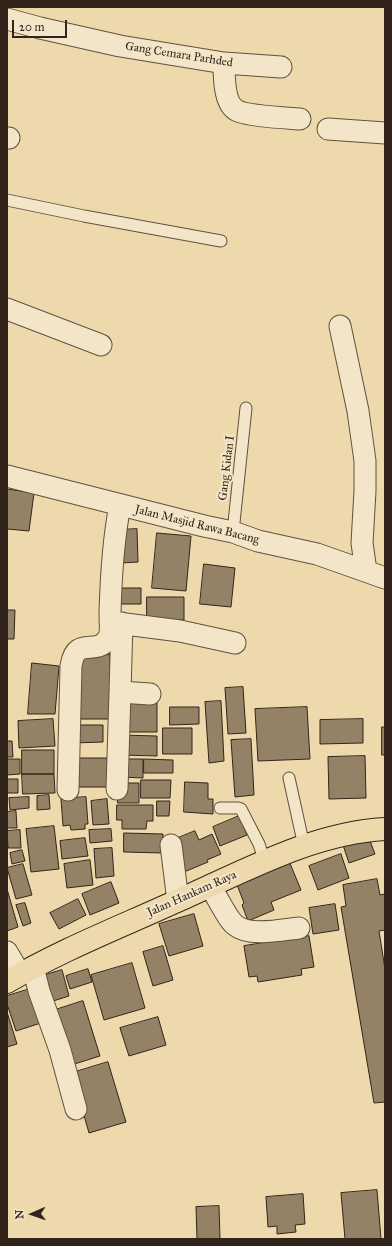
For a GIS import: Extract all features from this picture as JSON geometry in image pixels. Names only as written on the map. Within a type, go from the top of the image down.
[{"type":"main road","name":"Jalan Hankam Raya","points":[[20,974],[104,932],[178,901],[211,885],[260,847],[304,846],[344,834],[385,829]]},
{"type":"street","name":"Gang Cemara Parhded","points":[[7,19],[120,46],[224,63],[281,67]]},
{"type":"street","points":[[224,63],[227,96],[230,105],[236,110],[247,113],[300,119]]},
{"type":"street","points":[[328,128],[385,133]]},
{"type":"street","points":[[7,309],[101,345]]},
{"type":"street","points":[[340,326],[358,411],[365,461],[362,543],[366,571]]},
{"type":"street","name":"Jalan Masjid Rawa Bacang","points":[[7,476],[233,532],[258,541],[317,554],[385,578]]},
{"type":"street","points":[[117,789],[120,692],[112,567],[115,530],[120,505]]},
{"type":"street","points":[[116,622],[180,632],[235,643]]},
{"type":"street","points":[[68,790],[72,656],[78,650],[101,645],[107,640],[109,633],[116,622]]},
{"type":"street","points":[[120,692],[150,694]]},
{"type":"street","points":[[171,845],[178,901]]},
{"type":"street","points":[[211,885],[213,893],[227,916],[234,925],[242,930],[252,932],[299,928]]},
{"type":"street","points":[[7,952],[20,974],[39,991],[60,1050],[76,1109]]},
{"type":"lane","points":[[7,200],[221,241]]},
{"type":"lane","name":"Gang Kidan I","points":[[233,532],[246,408]]},
{"type":"lane","points":[[289,778],[304,846]]},
{"type":"lane","points":[[220,808],[238,808],[241,810],[260,847]]},
{"type":"building","points":[[7,489],[34,493],[29,531],[7,529]]},
{"type":"building","points":[[137,529],[138,562],[121,563],[119,530]]},
{"type":"building","points":[[157,533],[191,536],[186,591],[152,588]]},
{"type":"building","points":[[204,564],[235,568],[231,607],[200,604]]},
{"type":"building","points":[[120,588],[141,588],[141,604],[120,604]]},
{"type":"building","points":[[147,597],[184,597],[184,620],[147,620]]},
{"type":"building","points":[[7,610],[15,610],[14,639],[7,639]]},
{"type":"building","points":[[110,655],[111,719],[78,719],[77,656]]},
{"type":"building","points":[[32,663],[59,666],[55,714],[28,714]]},
{"type":"building","points":[[243,687],[246,733],[228,734],[225,688]]},
{"type":"building","points":[[121,700],[157,701],[157,732],[121,732]]},
{"type":"building","points":[[221,701],[224,761],[209,763],[205,702]]},
{"type":"building","points":[[170,707],[199,707],[199,724],[170,725]]},
{"type":"building","points":[[307,707],[310,759],[258,761],[255,709]]},
{"type":"building","points":[[53,719],[55,746],[19,748],[18,721]]},
{"type":"building","points":[[363,719],[363,743],[320,744],[320,720]]},
{"type":"building","points":[[73,725],[103,725],[103,742],[73,743]]},
{"type":"building","points":[[382,727],[385,727],[385,755],[382,755]]},
{"type":"building","points":[[163,728],[192,728],[192,754],[163,754]]},
{"type":"building","points":[[120,735],[157,736],[157,756],[120,755]]},
{"type":"building","points":[[251,739],[254,795],[235,797],[231,740]]},
{"type":"building","points":[[7,741],[12,741],[13,757],[7,757]]},
{"type":"building","points":[[22,750],[54,750],[54,774],[22,774]]},
{"type":"building","points":[[365,756],[366,798],[329,799],[328,757]]},
{"type":"building","points":[[73,758],[108,758],[109,787],[73,787]]},
{"type":"building","points":[[7,759],[20,759],[20,774],[7,775]]},
{"type":"building","points":[[121,759],[143,759],[143,778],[120,777]]},
{"type":"building","points":[[144,759],[173,760],[173,773],[144,773]]},
{"type":"building","points":[[22,774],[54,774],[55,793],[23,794]]},
{"type":"building","points":[[7,779],[18,779],[18,793],[7,793]]},
{"type":"building","points":[[141,780],[171,780],[170,798],[141,798]]},
{"type":"building","points":[[185,782],[208,783],[208,799],[213,799],[213,814],[184,812]]},
{"type":"building","points":[[118,783],[139,783],[139,803],[118,803]]},
{"type":"building","points":[[49,795],[50,809],[37,810],[37,796]]},
{"type":"building","points":[[29,797],[29,808],[10,810],[9,798]]},
{"type":"building","points":[[86,797],[88,824],[85,824],[85,829],[71,830],[70,825],[63,826],[61,799]]},
{"type":"building","points":[[107,799],[109,824],[93,825],[91,801]]},
{"type":"building","points":[[157,801],[170,801],[169,816],[157,816]]},
{"type":"building","points":[[117,805],[153,805],[153,821],[147,821],[146,829],[122,829],[122,820],[117,820]]},
{"type":"building","points":[[16,811],[17,828],[7,828],[7,812]]},
{"type":"building","points":[[239,816],[247,835],[220,846],[213,827]]},
{"type":"building","points":[[54,826],[59,869],[31,872],[26,829]]},
{"type":"building","points":[[111,829],[112,841],[90,843],[89,830]]},
{"type":"building","points":[[20,830],[21,848],[8,848],[7,831]]},
{"type":"building","points":[[195,831],[199,840],[212,834],[221,854],[207,860],[208,862],[184,872],[171,841]]},
{"type":"building","points":[[124,833],[163,834],[162,853],[124,852]]},
{"type":"building","points":[[367,833],[375,854],[349,863],[342,842]]},
{"type":"building","points":[[85,838],[88,856],[62,859],[60,841]]},
{"type":"building","points":[[112,848],[114,876],[96,878],[94,849]]},
{"type":"building","points":[[22,850],[25,861],[12,864],[10,853]]},
{"type":"building","points":[[341,854],[349,878],[318,890],[309,866]]},
{"type":"building","points":[[90,860],[93,885],[67,888],[64,864]]},
{"type":"building","points":[[289,861],[301,890],[271,902],[274,910],[248,921],[242,905],[244,903],[236,882]]},
{"type":"building","points":[[23,864],[32,895],[16,899],[7,868]]},
{"type":"building","points":[[377,879],[380,895],[385,894],[385,930],[379,931],[385,969],[385,1102],[374,1103],[341,907],[346,906],[343,885]]},
{"type":"building","points":[[111,882],[119,903],[90,915],[82,894]]},
{"type":"building","points":[[7,889],[18,927],[7,931]]},
{"type":"building","points":[[78,899],[86,915],[59,929],[50,913]]},
{"type":"building","points":[[25,903],[31,923],[23,926],[16,905]]},
{"type":"building","points":[[335,904],[339,930],[313,934],[309,908]]},
{"type":"building","points":[[194,914],[203,946],[169,956],[159,924]]},
{"type":"building","points":[[309,936],[314,967],[301,969],[302,975],[258,982],[257,976],[249,977],[244,946]]},
{"type":"building","points":[[163,946],[173,980],[153,986],[143,952]]},
{"type":"building","points":[[132,963],[145,1008],[104,1020],[91,975]]},
{"type":"building","points":[[88,969],[92,982],[70,989],[66,976]]},
{"type":"building","points":[[62,970],[69,996],[50,1002],[42,976]]},
{"type":"building","points":[[30,989],[41,1023],[16,1031],[7,1004],[7,996]]},
{"type":"building","points":[[83,1001],[100,1056],[68,1066],[52,1011]]},
{"type":"building","points":[[7,1012],[17,1044],[7,1047]]},
{"type":"building","points":[[158,1017],[166,1045],[129,1056],[120,1028]]},
{"type":"building","points":[[108,1062],[126,1122],[89,1133],[72,1073]]},
{"type":"building","points":[[377,1190],[381,1239],[345,1239],[341,1193]]},
{"type":"building","points":[[303,1194],[305,1224],[295,1225],[296,1232],[277,1234],[277,1226],[268,1227],[266,1197]]},
{"type":"building","points":[[219,1206],[220,1239],[197,1239],[196,1207]]}]
